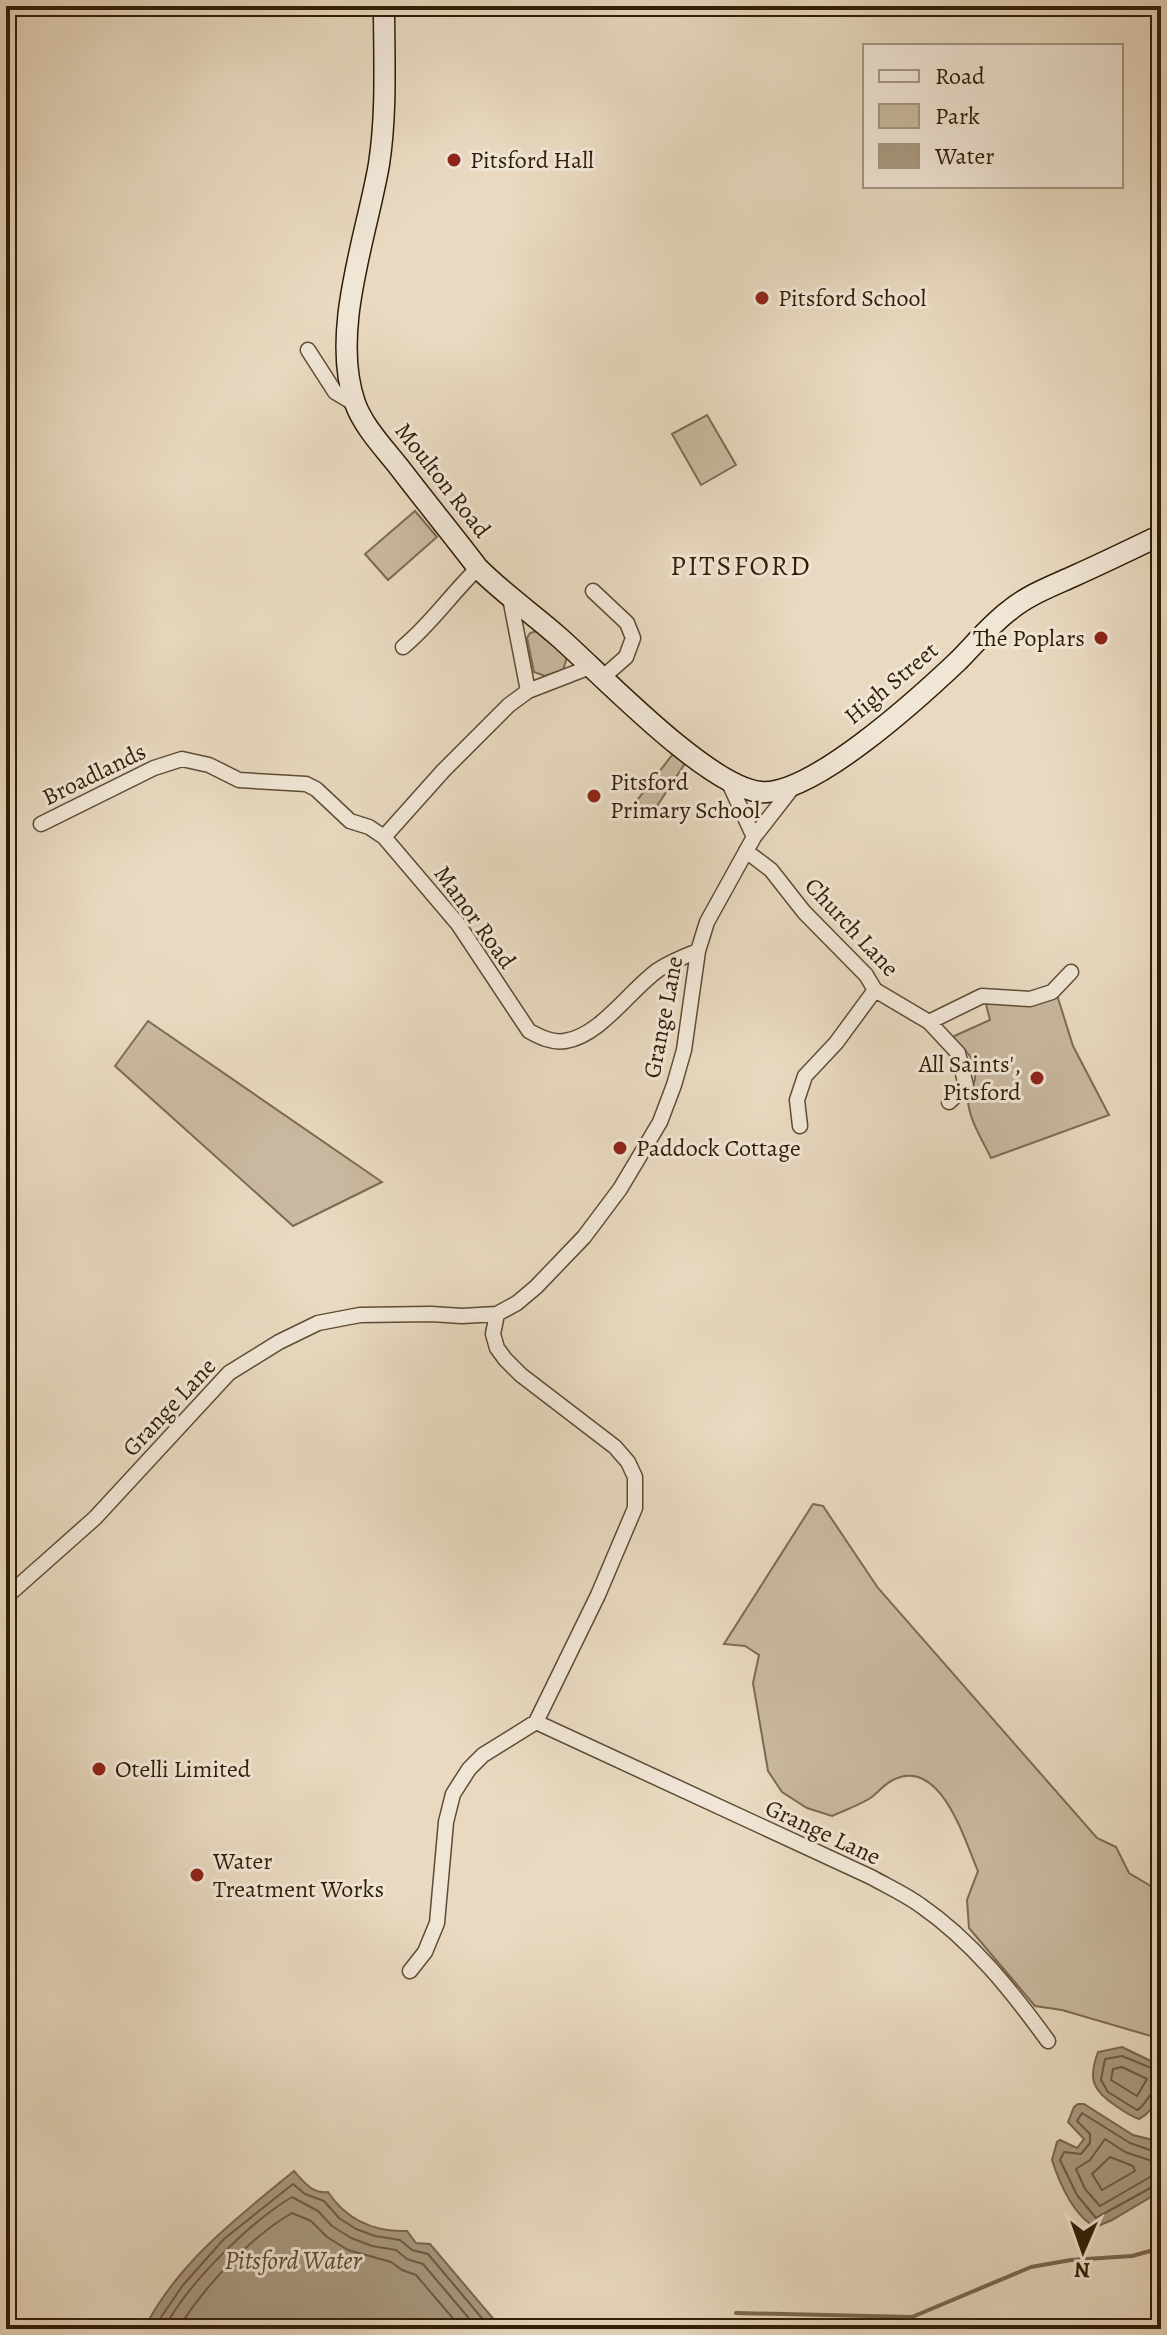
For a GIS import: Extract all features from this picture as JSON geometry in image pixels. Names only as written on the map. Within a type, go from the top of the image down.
[{"type":"street","name":"Moulton Road","points":[[384,6],[384,90],[379,163],[354,275],[350,317],[347,360],[355,404],[384,449],[478,568],[654,723],[729,783],[762,792],[793,787],[818,773]]},
{"type":"street","points":[[308,350],[335,392],[355,404]]},
{"type":"street","name":"High Street","points":[[818,773],[902,711],[1009,610],[1052,586],[1161,535]]},
{"type":"street","points":[[403,647],[417,636],[453,591],[478,568]]},
{"type":"street","points":[[384,837],[443,771],[509,705],[528,691],[596,672],[626,657],[633,638],[627,623],[593,591]]},
{"type":"street","points":[[510,598],[528,691]]},
{"type":"street","name":"Broadlands","points":[[41,824],[154,768],[182,759],[209,765],[247,781],[306,784],[316,789],[350,821],[369,827],[384,837]]},
{"type":"street","points":[[729,783],[754,837]]},
{"type":"street","name":"Grange Lane","points":[[6,1597],[95,1518],[229,1373],[279,1342],[318,1323],[360,1315],[497,1314],[536,1287],[584,1237],[620,1189],[660,1122],[684,1050],[698,951],[707,922],[754,837],[793,787]]},
{"type":"street","name":"Manor Road","points":[[384,837],[458,924],[529,1031],[545,1039],[564,1041],[581,1035],[601,1022],[659,969],[698,951]]},
{"type":"street","name":"Church Lane","points":[[746,851],[771,870],[804,912],[866,975],[875,990],[929,1022],[958,1053],[966,1086],[949,1102]]},
{"type":"street","points":[[929,1022],[982,996],[1030,999],[1052,992],[1071,972]]},
{"type":"street","points":[[800,1126],[797,1100],[805,1076],[836,1043],[875,990]]},
{"type":"street","points":[[410,1971],[425,1952],[437,1923],[446,1822],[453,1794],[469,1769],[483,1755],[536,1722],[623,1539],[635,1508],[637,1493],[632,1469],[615,1447],[521,1375],[505,1359],[497,1348],[493,1334],[497,1314]]},
{"type":"street","name":"Grange Lane","points":[[536,1722],[871,1877],[918,1903],[998,1974],[1048,2041]]},
{"type":"green space","points":[[707,415],[736,465],[701,485],[672,434]]},
{"type":"green space","points":[[415,511],[437,537],[388,580],[365,554]]},
{"type":"green space","points":[[537,631],[567,657],[563,670],[545,676],[534,672],[527,638]]},
{"type":"green space","points":[[676,750],[688,759],[651,815],[635,803]]},
{"type":"green space","points":[[1057,995],[1073,1046],[1109,1115],[991,1158],[968,1105],[968,1095],[975,1079],[974,1065],[961,1045],[950,1038],[990,1020],[986,1004],[1029,1004]]},
{"type":"green space","points":[[148,1021],[382,1182],[293,1226],[115,1066]]},
{"type":"green space","points":[[813,1504],[823,1506],[878,1588],[1097,1838],[1116,1847],[1129,1873],[1161,1892],[1161,2039],[1062,2010],[1035,2006],[969,1928],[967,1900],[978,1871],[948,1804],[923,1779],[908,1776],[891,1781],[867,1800],[832,1816],[807,1808],[782,1792],[768,1771],[753,1683],[759,1655],[745,1646],[724,1644]]},
{"type":"water","points":[[1122,2047],[1161,2066],[1160,2089],[1155,2103],[1139,2119],[1108,2100],[1094,2083],[1093,2070],[1098,2052]]},
{"type":"water","points":[[1078,2104],[1084,2104],[1133,2135],[1149,2139],[1161,2148],[1161,2191],[1096,2227],[1074,2207],[1052,2160],[1060,2140],[1077,2148],[1084,2139],[1068,2122]]},
{"type":"water","name":"Pitsford Water","points":[[294,2171],[313,2189],[328,2192],[343,2210],[362,2222],[383,2229],[407,2231],[416,2243],[430,2244],[502,2329],[144,2329],[158,2305],[192,2262]]},
{"type":"waterway","points":[[736,2313],[912,2317],[1031,2267],[1071,2260],[1132,2256],[1161,2248]]},
{"type":"place","name":"Pitsford Hall","points":[[454,160]]},
{"type":"place","name":"Pitsford School","points":[[762,298]]},
{"type":"place","name":"The Poplars","points":[[1101,638]]},
{"type":"place","name":"Pitsford Primary School","points":[[594,796]]},
{"type":"place","name":"All Saints', Pitsford","points":[[1037,1078]]},
{"type":"place","name":"Paddock Cottage","points":[[620,1148]]},
{"type":"place","name":"Otelli Limited","points":[[99,1769]]},
{"type":"place","name":"Water Treatment Works","points":[[197,1875]]},
{"type":"district","name":"PITSFORD","points":[[741,566]]}]
